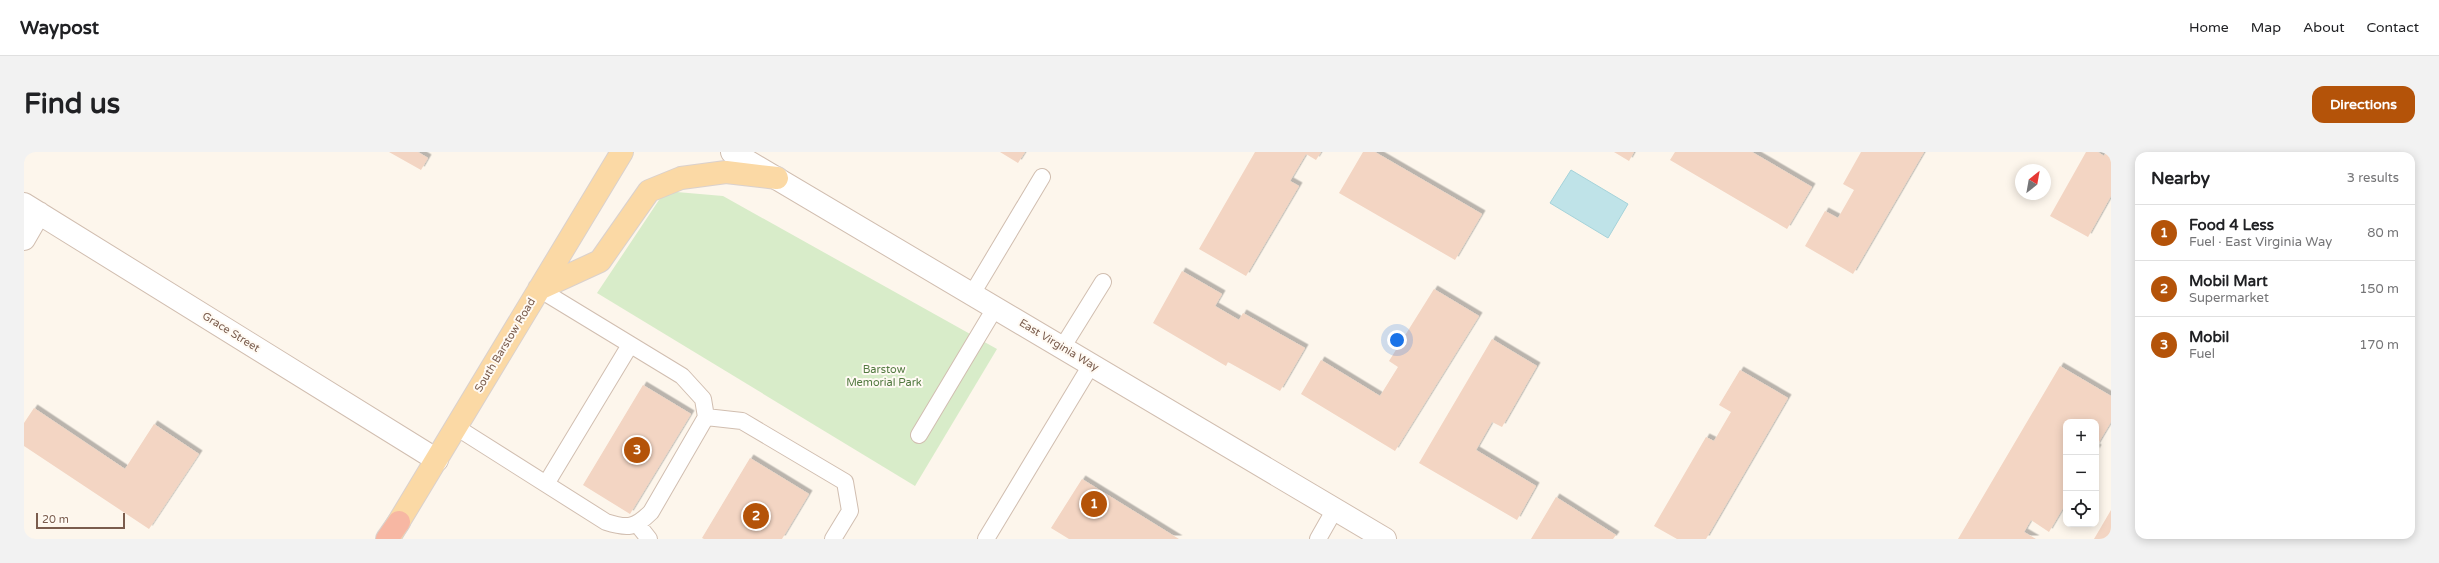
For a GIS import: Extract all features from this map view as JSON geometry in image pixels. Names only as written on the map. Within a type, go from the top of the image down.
[{"type":"main road","name":"South Barstow Road","points":[[392,533],[438,460],[456,427],[622,152]]},
{"type":"main road","points":[[539,289],[600,261],[649,191],[681,178],[726,172],[777,178]]},
{"type":"street","name":"East Virginia Way","points":[[745,155],[777,178],[1335,509],[1379,538]]},
{"type":"street","points":[[24,239],[31,209]]},
{"type":"street","name":"Grace Street","points":[[31,209],[438,460]]},
{"type":"lane","points":[[972,294],[1042,177]]},
{"type":"lane","points":[[1062,348],[1103,282]]},
{"type":"lane","points":[[456,427],[606,522],[621,527],[638,525],[651,512],[706,416],[703,399],[694,387],[682,376],[539,289]]},
{"type":"lane","points":[[919,435],[995,308]]},
{"type":"lane","points":[[546,484],[630,345]]},
{"type":"lane","points":[[986,539],[1091,365]]},
{"type":"lane","points":[[706,416],[742,421],[844,482],[850,511],[833,539]]},
{"type":"lane","points":[[1318,539],[1335,509]]},
{"type":"lane","points":[[638,525],[649,539]]},
{"type":"green space","name":"Barstow Memorial Park","points":[[665,191],[723,196],[997,349],[915,486],[597,293]]},
{"type":"water","points":[[1571,170],[1628,204],[1608,238],[1550,203]]},
{"type":"building","points":[[389,152],[418,152],[428,158],[421,170]]},
{"type":"building","points":[[1000,152],[1025,152],[1018,163]]},
{"type":"building","points":[[1255,152],[1321,152],[1316,160],[1306,154],[1290,181],[1299,186],[1246,276],[1199,249]]},
{"type":"building","points":[[1363,152],[1375,152],[1482,214],[1455,260],[1339,193]]},
{"type":"building","points":[[1614,152],[1634,152],[1629,161]]},
{"type":"building","points":[[1675,152],[1752,152],[1812,187],[1787,229],[1670,160]]},
{"type":"building","points":[[1861,152],[1924,152],[1853,274],[1805,246],[1825,211],[1838,218],[1854,190],[1843,184]]},
{"type":"building","points":[[2086,152],[2098,152],[2104,156],[2106,152],[2111,152],[2111,196],[2088,237],[2050,216]]},
{"type":"building","points":[[1182,271],[1222,294],[1215,306],[1239,320],[1243,313],[1305,348],[1280,391],[1228,362],[1226,366],[1153,323]]},
{"type":"building","points":[[1434,289],[1479,316],[1395,451],[1301,394],[1321,360],[1380,396],[1398,367],[1389,361]]},
{"type":"building","points":[[1492,339],[1537,366],[1502,427],[1492,422],[1476,450],[1536,486],[1517,520],[1419,463]]},
{"type":"building","points":[[2060,366],[2111,396],[2111,422],[2099,442],[2099,419],[2063,419],[2063,508],[2049,532],[2031,520],[2024,532],[2036,539],[1958,539]]},
{"type":"building","points":[[1740,370],[1788,398],[1706,539],[1677,539],[1654,526],[1706,437],[1714,441],[1731,412],[1719,405]]},
{"type":"building","points":[[643,385],[691,414],[630,514],[583,485]]},
{"type":"building","points":[[34,408],[125,469],[154,424],[199,454],[149,529],[24,446],[24,423]]},
{"type":"building","points":[[750,458],[809,494],[782,539],[702,538]]},
{"type":"building","points":[[1082,479],[1179,539],[1069,539],[1051,528]]},
{"type":"building","points":[[1556,497],[1616,535],[1613,539],[1531,539]]},
{"type":"building","points":[[2111,510],[2111,539],[2094,539]]},
{"type":"place","name":"Mobil","points":[[637,450]]},
{"type":"place","name":"Food 4 Less","points":[[1094,504]]},
{"type":"place","name":"Mobil Mart","points":[[756,516]]}]
